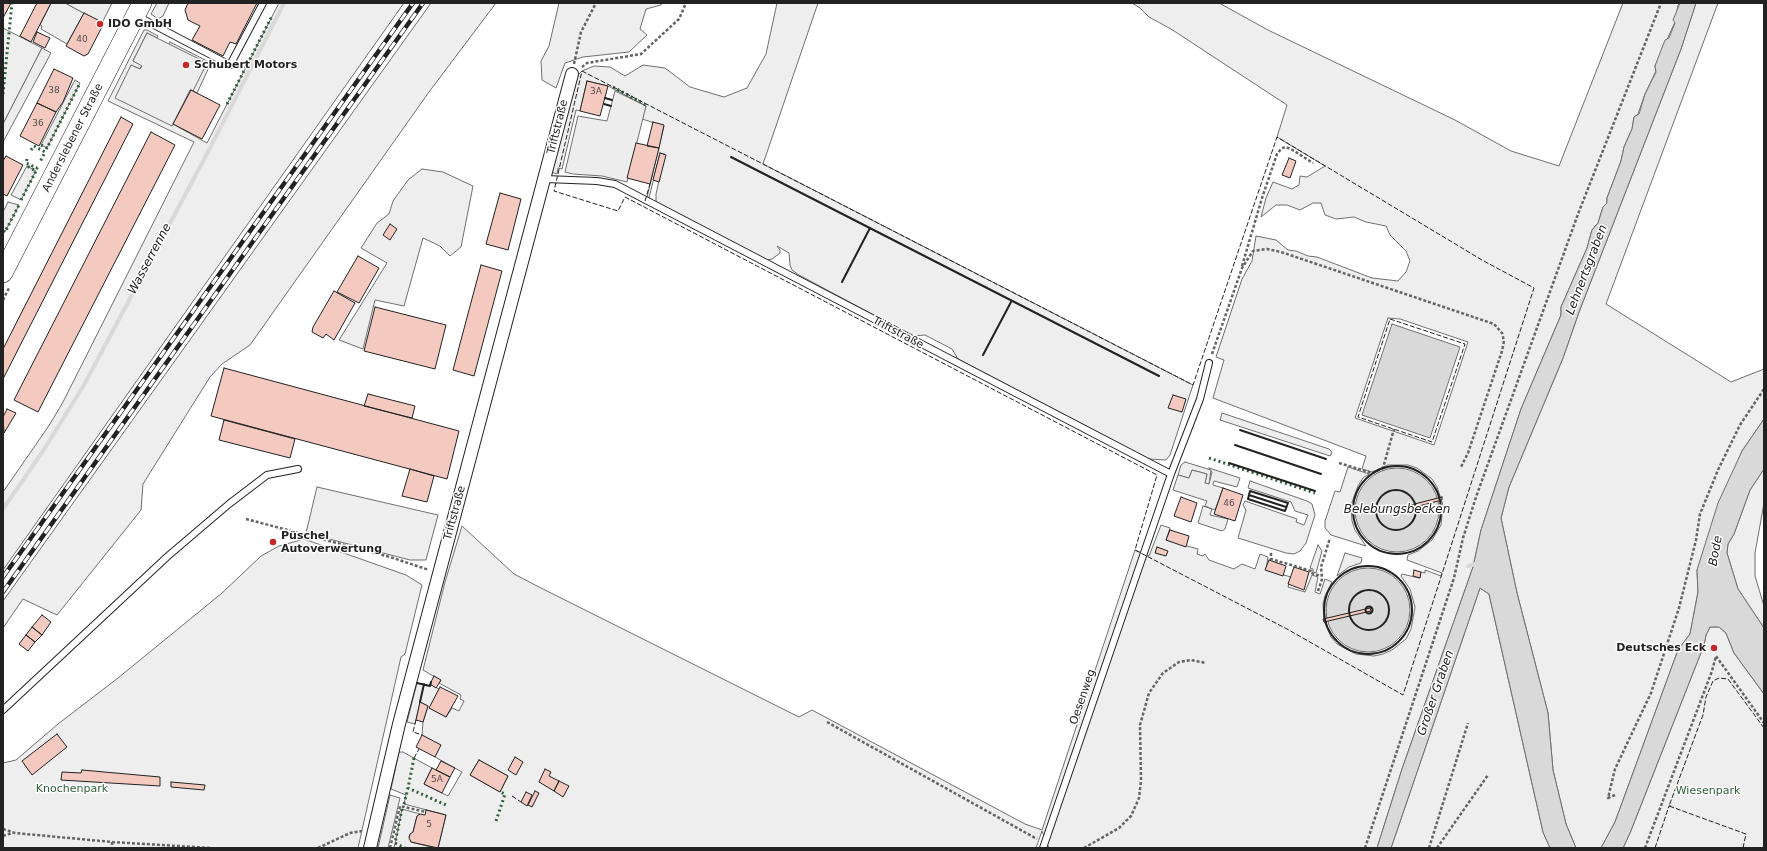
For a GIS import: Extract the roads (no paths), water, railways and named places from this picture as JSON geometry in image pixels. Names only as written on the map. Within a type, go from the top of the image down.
[{"type":"main road","name":"Anderslebener Straße","points":[[3,273],[139,9]]},
{"type":"street","name":"Triftstraße","points":[[370,848],[399,724],[572,74]]},
{"type":"lane","points":[[139,9],[230,66],[263,3]]},
{"type":"lane","name":"Triftstraße","points":[[545,179],[597,181],[616,184],[1171,474]]},
{"type":"lane","points":[[1171,474],[1200,399],[1210,362]]},
{"type":"lane","points":[[3,710],[168,556],[229,504],[267,475],[298,469]]},
{"type":"lane","name":"Oesenweg","points":[[1043,846],[1171,474]]},
{"type":"water","points":[[1680,3],[1696,3],[1681,49],[1579,312],[1563,358],[1509,487],[1501,518],[1517,593],[1548,713],[1553,770],[1566,824],[1576,848],[1550,848],[1543,832],[1489,594],[1480,588],[1391,848],[1377,848],[1402,769],[1473,567],[1481,530],[1521,409],[1561,315],[1561,307],[1587,248],[1592,230],[1598,223],[1603,207],[1607,203],[1607,198],[1621,161],[1624,147],[1632,129],[1634,117],[1639,114],[1645,94],[1656,72],[1655,66],[1665,40],[1669,38],[1675,23],[1673,20]]},
{"type":"water","points":[[1392,324],[1460,347],[1430,438],[1362,415]]},
{"type":"water","name":"Bode","points":[[1764,419],[1764,469],[1750,490],[1734,534],[1728,544],[1727,553],[1738,589],[1764,628],[1764,694],[1734,653],[1726,633],[1719,627],[1710,627],[1623,848],[1601,848],[1615,822],[1678,650],[1690,634],[1698,592],[1697,570],[1718,503],[1742,451]]},
{"type":"water","name":"Belebungsbecken","points":[[1389,468],[1405,468],[1421,475],[1432,486],[1439,502],[1439,518],[1436,526],[1427,540],[1421,545],[1405,552],[1389,552],[1373,545],[1362,534],[1355,518],[1355,502],[1362,486],[1373,475]]},
{"type":"water","points":[[1360,568],[1376,568],[1392,575],[1403,586],[1410,602],[1410,618],[1407,626],[1398,640],[1392,645],[1376,652],[1360,652],[1344,645],[1333,634],[1326,618],[1326,602],[1333,586],[1344,575]]},
{"type":"waterway","name":"Wasserrenne","points":[[3,509],[43,451],[84,385],[209,150],[284,3]]},
{"type":"waterway","points":[[1468,566],[1479,563]]},
{"type":"railway","points":[[3,577],[413,3]]},
{"type":"railway","points":[[3,592],[423,3]]},
{"type":"place","name":"IDO GmbH","points":[[100,24]]},
{"type":"place","name":"Schubert Motors","points":[[186,65]]},
{"type":"place","name":"Püschel Autoverwertung","points":[[273,542]]},
{"type":"place","name":"Deutsches Eck","points":[[1714,648]]},
{"type":"water label","name":"Lehnertsgraben","points":[[1587,270]]},
{"type":"water label","name":"Großer Graben","points":[[1436,693]]},
{"type":"park label","name":"Knochenpark","points":[[72,789]]},
{"type":"park label","name":"Wiesenpark","points":[[1708,791]]}]
